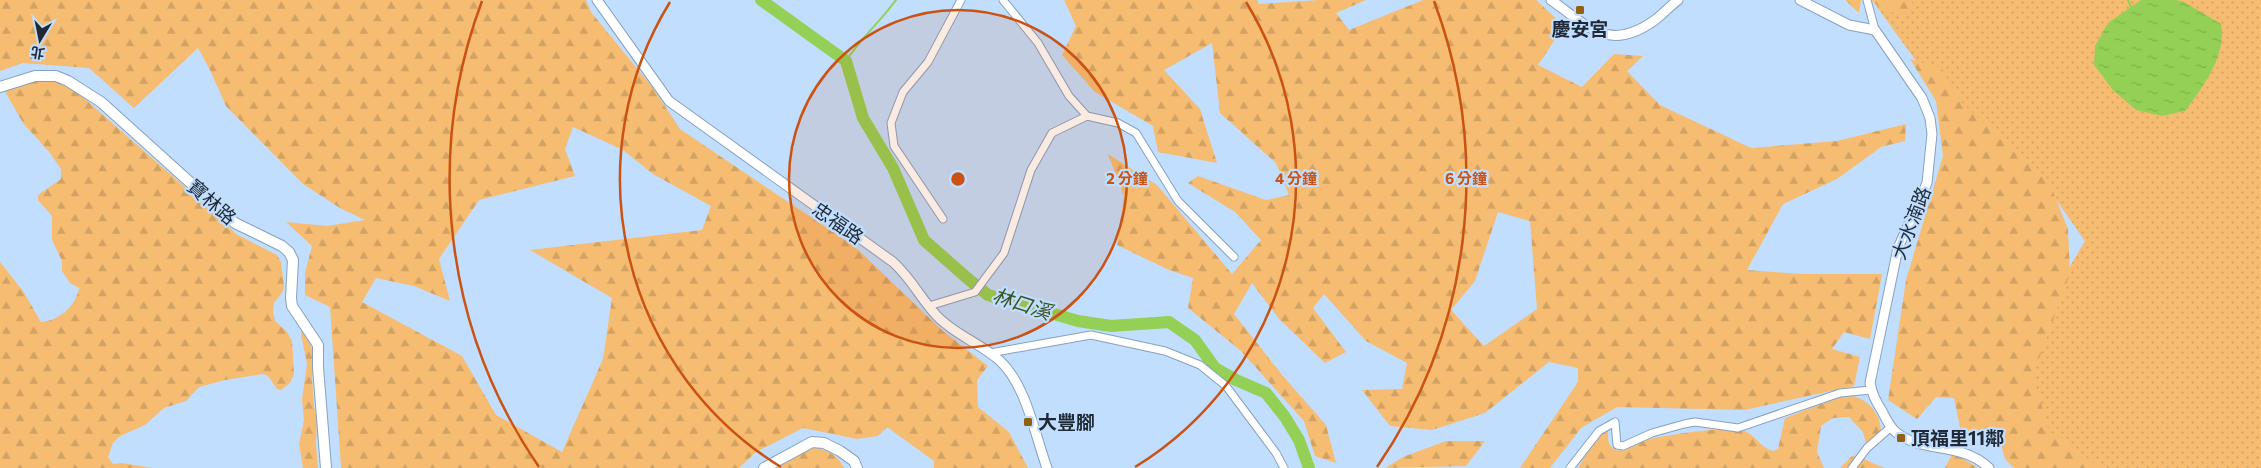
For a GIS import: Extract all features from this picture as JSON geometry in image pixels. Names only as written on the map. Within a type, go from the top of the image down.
[{"type":"main road","name":"寶林路","points":[[0,87],[35,76],[56,76],[68,81],[101,102],[235,224],[282,246],[289,252],[293,260],[292,306],[318,346],[326,468]]},
{"type":"main road","points":[[764,468],[812,442],[824,442],[854,461],[857,468]]},
{"type":"street","name":"忠福路","points":[[597,0],[669,101],[893,262],[908,275],[936,315],[955,332],[990,353],[1008,371],[1030,410],[1047,468]]},
{"type":"street","points":[[943,218],[894,146],[891,123],[903,92],[928,62],[961,0]]},
{"type":"street","points":[[1003,0],[1038,42],[1069,96],[1087,116],[1118,123],[1136,133],[1178,201],[1234,257]]},
{"type":"street","points":[[1551,0],[1590,29],[1607,36],[1620,36],[1637,31],[1656,20],[1678,0]]},
{"type":"street","points":[[1800,0],[1850,25],[1875,30],[1867,0]]},
{"type":"street","name":"大水湳路","points":[[1871,390],[1871,374],[1898,248],[1924,192],[1932,134],[1930,118],[1922,98],[1875,30]]},
{"type":"street","points":[[929,306],[975,292],[1004,253],[1031,170],[1052,133],[1087,116]]},
{"type":"street","points":[[990,353],[1092,335],[1165,351],[1200,364],[1226,386],[1276,453],[1284,468]]},
{"type":"street","points":[[1570,468],[1599,431],[1615,422],[1617,445],[1623,446],[1652,432],[1684,424],[1696,422],[1738,428],[1840,393],[1871,390],[1891,427],[1908,439],[1965,452],[1981,460],[1989,468]]},
{"type":"street","points":[[1852,468],[1867,448],[1891,427]]},
{"type":"green space","points":[[0,0],[586,0],[591,12],[653,88],[680,129],[855,247],[943,331],[988,366],[977,380],[978,407],[1009,432],[1028,468],[934,468],[934,461],[887,427],[878,436],[857,439],[803,428],[756,452],[739,468],[341,468],[330,307],[305,295],[305,273],[312,246],[286,222],[327,226],[365,220],[340,208],[303,184],[226,106],[198,48],[134,108],[89,68],[23,63],[0,71]],"holes":[[[573,127],[623,150],[653,174],[711,206],[702,230],[530,250],[612,298],[603,359],[562,452],[496,415],[462,356],[362,302],[376,278],[414,286],[450,301],[439,259],[479,200],[575,176],[565,149]]]},
{"type":"green space","points":[[1064,0],[1258,0],[1258,4],[1319,0],[1366,0],[1336,13],[1349,30],[1423,0],[1536,0],[1564,26],[1538,65],[1582,87],[1614,54],[1643,56],[1627,71],[1660,105],[1751,148],[1837,141],[1906,124],[1905,141],[1881,147],[1837,179],[1783,204],[1747,270],[1802,274],[1882,274],[1870,339],[1844,332],[1832,349],[1860,357],[1854,386],[1744,410],[1617,407],[1581,428],[1550,468],[1520,468],[1578,382],[1578,368],[1549,362],[1485,413],[1432,430],[1390,426],[1362,390],[1402,389],[1407,363],[1366,341],[1324,294],[1313,308],[1346,352],[1325,363],[1280,320],[1252,283],[1234,314],[1283,376],[1326,425],[1336,463],[1315,456],[1304,421],[1241,351],[1188,308],[1193,278],[1169,270],[1117,245],[1124,196],[1108,154],[1157,185],[1232,274],[1261,240],[1235,212],[1188,183],[1198,176],[1266,200],[1289,195],[1276,163],[1220,113],[1212,43],[1164,70],[1200,109],[1217,163],[1158,152],[1153,126],[1095,92],[1062,55],[1076,26]],"holes":[[[1498,212],[1530,221],[1537,309],[1484,346],[1451,310],[1475,281]]]},
{"type":"green space","points":[[1845,0],[1861,0],[1859,13]]},
{"type":"green space","points":[[1872,0],[2261,0],[2261,468],[2056,468],[2021,398],[2050,300],[2085,241],[2057,201],[1948,105]]},
{"type":"green space","points":[[1872,0],[1913,0],[1911,12],[1901,13],[1885,10]]},
{"type":"green space","points":[[1910,59],[1941,68],[1963,104],[2049,182],[2068,229],[2070,274],[2033,375],[2049,431],[2101,468],[2014,468],[2005,459],[1997,431],[1962,437],[1954,398],[1936,397],[1917,419],[1888,400],[1906,280],[1943,156],[1936,101]]},
{"type":"green space","points":[[39,77],[53,80],[77,92],[236,234],[277,255],[281,262],[284,286],[283,291],[274,303],[273,312],[275,321],[287,332],[292,341],[294,374],[290,383],[281,390],[277,389],[268,376],[263,374],[225,380],[199,387],[186,401],[164,408],[145,425],[120,436],[113,443],[108,457],[113,464],[122,463],[153,468],[0,468],[0,262],[23,291],[41,322],[54,319],[66,311],[74,301],[79,288],[70,283],[62,271],[62,261],[52,240],[52,216],[38,200],[38,195],[61,179],[61,169],[50,153],[23,123],[3,88]]},
{"type":"green space","points":[[302,329],[308,337],[315,359],[312,378],[317,420],[316,445],[318,468],[303,468],[299,444],[304,420],[302,399],[307,364],[301,334]]},
{"type":"green space","points":[[1853,396],[1867,403],[1877,415],[1881,430],[1878,446],[1871,446],[1866,443],[1863,432],[1849,417],[1833,418],[1821,426],[1817,452],[1824,468],[1578,468],[1602,430],[1608,430],[1608,439],[1611,447],[1620,451],[1649,439],[1683,433],[1737,429],[1745,431],[1773,451],[1778,449],[1785,418],[1840,397]]},
{"type":"green space","points":[[1446,441],[1485,441],[1466,466],[1385,468],[1403,457]]},
{"type":"green space","points":[[807,446],[829,452],[837,458],[844,468],[762,468]]},
{"type":"green space","points":[[1957,455],[1978,468],[1945,468],[1951,456]]},
{"type":"green space","points":[[1852,456],[1860,457],[1885,468],[1840,468]]},
{"type":"water","points":[[2141,0],[2176,0],[2184,2],[2221,24],[2222,36],[2217,59],[2206,81],[2185,111],[2162,116],[2136,110],[2113,90],[2094,65],[2095,46],[2108,23]]},
{"type":"waterway","name":"林口溪","points":[[761,0],[846,61],[863,118],[893,168],[924,240],[967,278],[988,295],[1078,321],[1111,326],[1169,322],[1195,340],[1215,368],[1236,380],[1266,393],[1285,417],[1299,440],[1309,468]]},
{"type":"waterway","points":[[846,61],[896,0]]},
{"type":"waterway","points":[[2128,0],[2131,7]]},
{"type":"place","name":"慶安宮","points":[[1580,10]]},
{"type":"place","name":"大豐腳","points":[[1028,422]]},
{"type":"place","name":"頂福里11鄰","points":[[1901,438]]}]
